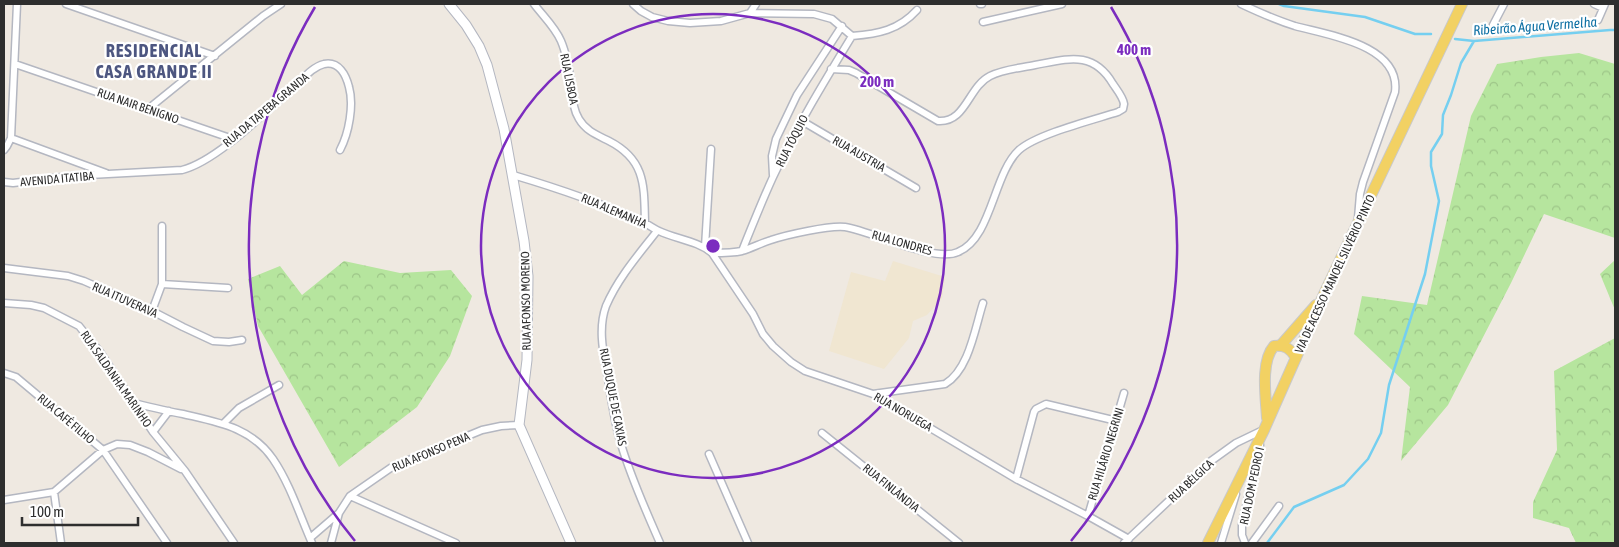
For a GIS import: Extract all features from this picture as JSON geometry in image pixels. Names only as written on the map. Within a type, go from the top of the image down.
[{"type":"main road","name":"RUA AFONSO MORENO","points":[[449,4],[475,39],[487,65],[504,129],[524,241],[528,276],[527,360],[519,425]]},
{"type":"main road","name":"VIA DE ACESSO MANOEL SILVÉRIO PINTO","points":[[1208,543],[1266,426],[1322,299],[1462,4]]},
{"type":"main road","points":[[1281,345],[1322,299]]},
{"type":"main road","points":[[1266,426],[1267,358],[1269,352],[1274,346],[1281,345],[1292,351],[1296,358]]},
{"type":"main road","points":[[519,425],[571,543]]},
{"type":"street","points":[[4,150],[11,138],[17,4]]},
{"type":"street","points":[[66,4],[215,56]]},
{"type":"street","points":[[148,109],[263,16],[281,4]]},
{"type":"street","name":"RUA LISBOA","points":[[534,4],[555,30],[561,41],[572,88],[574,108],[579,119],[586,129],[620,147],[632,158],[640,170],[644,190],[645,223]]},
{"type":"street","points":[[633,4],[640,11],[652,17],[690,23],[721,21],[750,13],[814,14],[832,19],[852,36],[885,32],[899,26],[917,10]]},
{"type":"street","points":[[750,13],[756,4]]},
{"type":"street","points":[[983,22],[1062,4]]},
{"type":"street","points":[[1241,4],[1293,25],[1356,43],[1376,53],[1392,69],[1396,83],[1395,92],[1363,182],[1358,208],[1358,222]]},
{"type":"street","points":[[1493,25],[1504,4]]},
{"type":"street","points":[[1594,4],[1604,6],[1598,20]]},
{"type":"street","points":[[774,177],[772,156],[776,139],[797,95],[842,26]]},
{"type":"street","name":"RUA TÓQUIO","points":[[742,251],[774,177],[802,121],[852,36]]},
{"type":"street","name":"RUA LONDRES","points":[[712,253],[742,251],[772,239],[842,226],[934,253],[948,255],[957,253],[970,244],[977,236],[1000,182],[1014,156],[1020,150],[1040,138],[1118,112],[1123,109],[1124,101],[1109,77],[1094,63],[1074,58],[997,73],[982,81],[960,113],[945,122],[938,121],[856,72],[831,69]]},
{"type":"street","name":"RUA NAIR BENIGNO","points":[[15,64],[232,139]]},
{"type":"street","name":"RUA DA TAPEBA GRANDA","points":[[110,174],[188,168],[207,158],[232,139],[308,73],[324,64],[338,67],[343,71],[351,93],[348,120],[340,150]]},
{"type":"street","name":"RUA AUSTRIA","points":[[802,121],[916,188]]},
{"type":"street","points":[[11,138],[110,174]]},
{"type":"street","points":[[705,247],[712,149]]},
{"type":"street","name":"AVENIDA ITATIBA","points":[[4,182],[13,183],[71,176],[110,174]]},
{"type":"street","name":"RUA ALEMANHA","points":[[513,175],[567,192],[645,223],[657,230],[705,247],[712,253]]},
{"type":"street","points":[[152,311],[162,284],[162,226]]},
{"type":"street","name":"RUA DUQUE DE CAXIAS","points":[[657,230],[618,283],[606,306],[601,334],[610,394],[621,444],[660,543]]},
{"type":"street","name":"RUA NORUEGA","points":[[712,253],[753,314],[763,334],[791,362],[806,371],[873,394],[1016,479],[1088,516],[1127,541]]},
{"type":"street","name":"RUA ITUVERAVA","points":[[4,268],[68,276],[84,281],[152,311],[213,341],[229,342],[242,340]]},
{"type":"street","points":[[162,284],[228,288]]},
{"type":"street","points":[[873,394],[945,384],[953,379],[964,362],[983,303]]},
{"type":"street","name":"RUA SALDANHA MARINHO","points":[[4,304],[31,305],[44,308],[79,326],[100,352],[153,432],[185,471],[234,543]]},
{"type":"street","name":"RUA CAFÉ FILHO","points":[[4,372],[16,377],[103,450],[117,444],[130,445],[185,471]]},
{"type":"street","points":[[224,423],[240,408],[279,385]]},
{"type":"street","name":"RUA HILÁRIO NEGRINI","points":[[1088,516],[1124,393]]},
{"type":"street","points":[[134,403],[224,423],[255,440],[273,459],[311,541],[339,513],[350,496],[456,543]]},
{"type":"street","points":[[1016,479],[1034,412],[1041,406],[1046,404],[1117,421]]},
{"type":"street","points":[[153,432],[168,412]]},
{"type":"street","name":"RUA AFONSO PENA","points":[[350,496],[392,467],[443,445],[482,430],[519,425]]},
{"type":"street","name":"RUA BÉLGICA","points":[[1127,541],[1210,462],[1236,443],[1266,426]]},
{"type":"street","name":"RUA DOM PEDRO I","points":[[1245,543],[1242,535],[1242,524],[1266,426]]},
{"type":"street","name":"RUA FINLÂNDIA","points":[[822,433],[960,543]]},
{"type":"street","points":[[4,500],[54,492],[103,450],[167,543]]},
{"type":"street","points":[[709,454],[748,543]]},
{"type":"street","name":"RUA DOM PEDRO I","points":[[1221,543],[1246,466]]},
{"type":"street","points":[[54,492],[61,543]]},
{"type":"street","points":[[1252,543],[1279,506]]},
{"type":"street","points":[[331,543],[339,513]]},
{"type":"shaded area","points":[[893,261],[945,277],[942,298],[927,315],[913,321],[909,338],[884,369],[829,351],[851,272],[885,281]]},
{"type":"green space","points":[[1579,53],[1615,64],[1615,238],[1544,214],[1511,283],[1448,405],[1401,461],[1410,387],[1354,334],[1362,296],[1427,305],[1471,116],[1497,64]]},
{"type":"green space","points":[[1615,260],[1615,310],[1600,274]]},
{"type":"green space","points":[[344,261],[400,273],[451,270],[472,296],[450,356],[417,407],[339,467],[258,326],[248,279],[280,266],[302,295]]},
{"type":"green space","points":[[1615,338],[1615,543],[1576,543],[1569,528],[1533,518],[1533,502],[1557,450],[1554,371]]},
{"type":"waterway","name":"Ribeirão Água Vermelha","points":[[1279,4],[1365,17],[1415,34],[1431,34]]},
{"type":"waterway","name":"Ribeirão Água Vermelha","points":[[1455,39],[1474,41],[1615,30]]},
{"type":"waterway","points":[[1267,543],[1294,507],[1344,485],[1368,459],[1381,433],[1389,385],[1425,274],[1439,201],[1431,166],[1431,152],[1442,134],[1443,115],[1461,63],[1474,41]]},
{"type":"district","name":"RESIDENCIAL CASA GRANDE II","points":[[154,61]]}]
